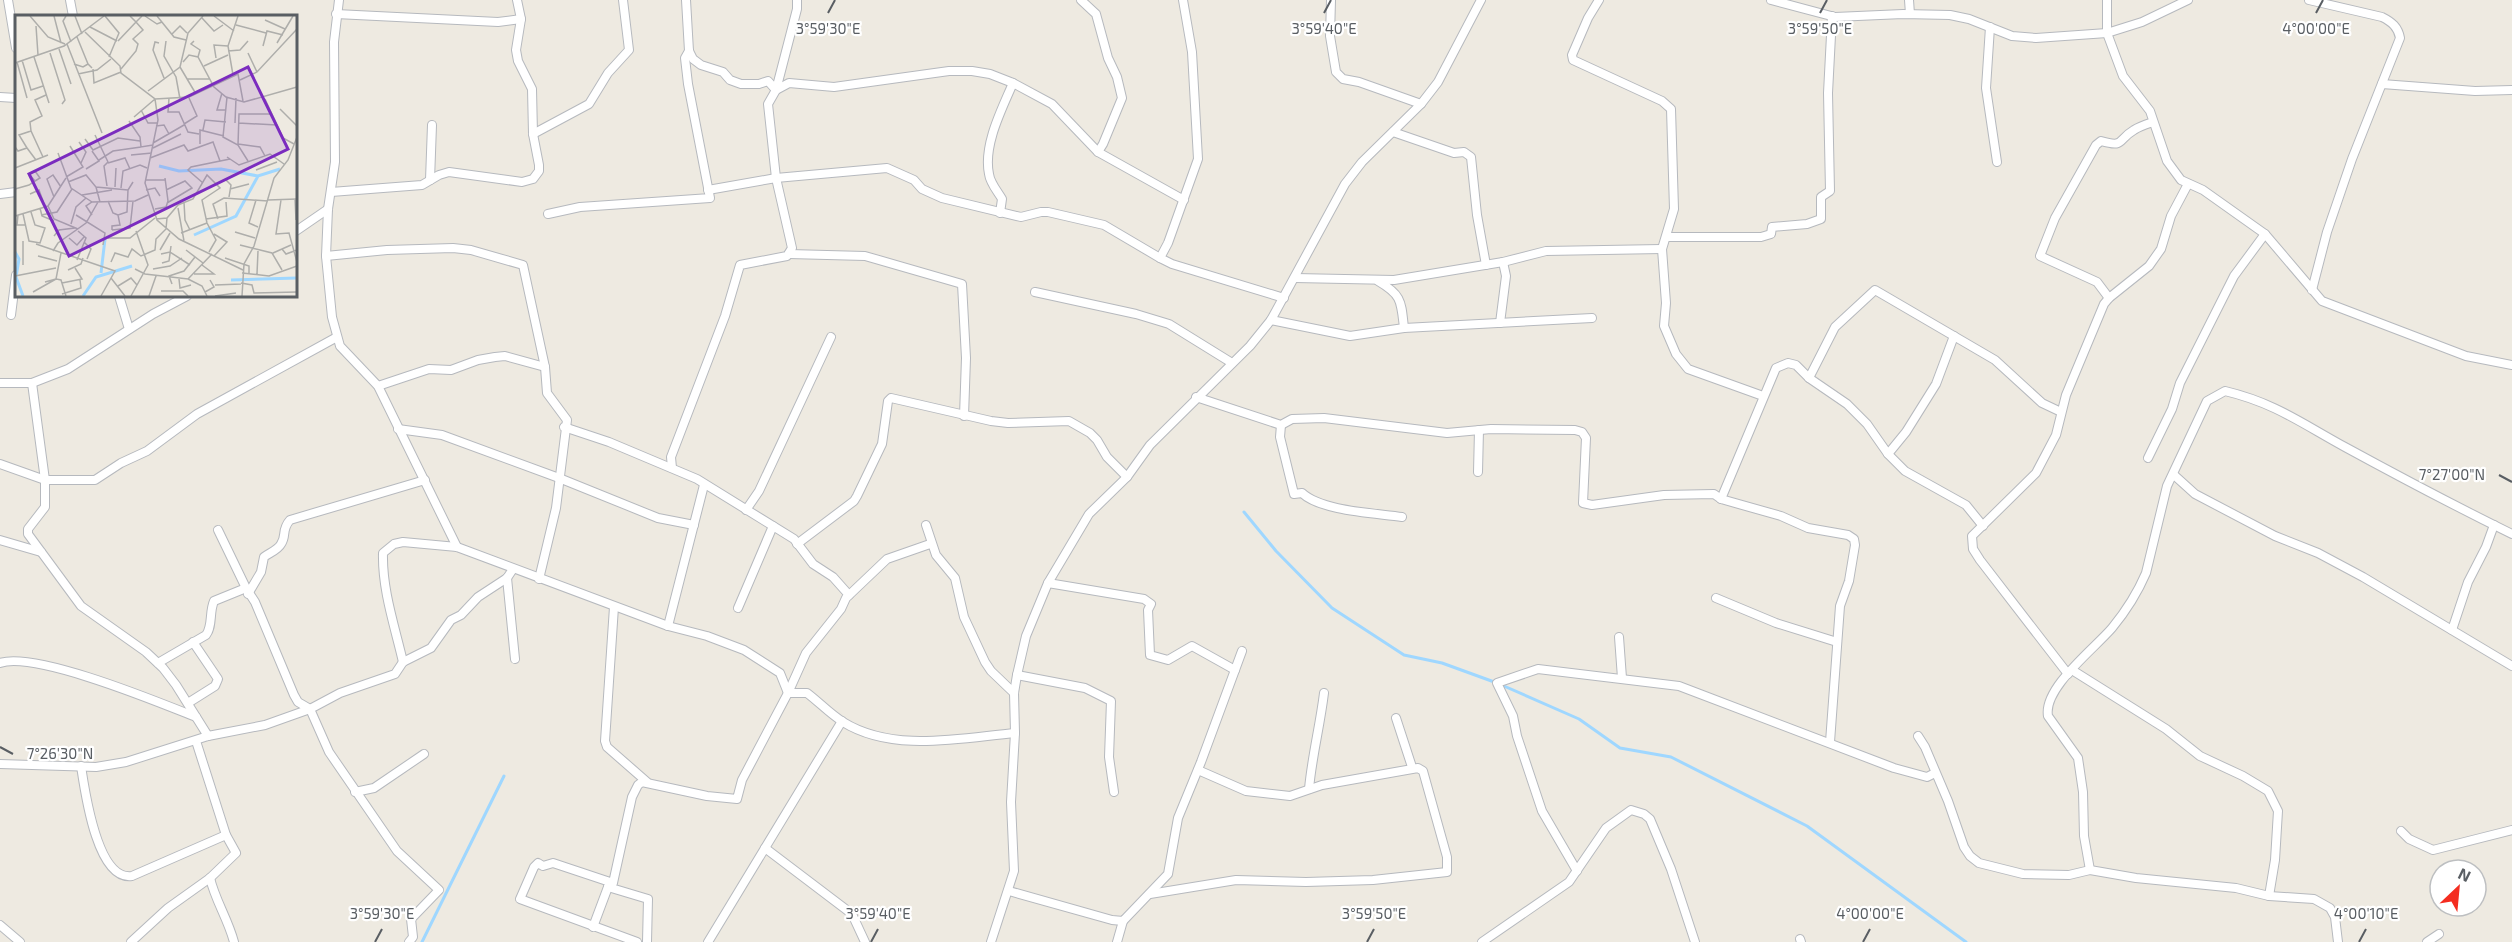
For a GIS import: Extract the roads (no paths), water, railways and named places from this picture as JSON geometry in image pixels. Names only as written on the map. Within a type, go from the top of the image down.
[{"type":"street","points":[[8,0],[15,42]]},
{"type":"street","points":[[70,0],[74,15]]},
{"type":"street","points":[[339,0],[336,14],[335,162],[328,208],[326,255],[336,337],[348,356],[378,386],[458,547]]},
{"type":"street","points":[[331,192],[422,185],[449,172],[522,182],[533,179],[539,171],[539,165],[533,135],[532,89],[518,61],[516,50],[521,19],[517,0]]},
{"type":"street","points":[[533,135],[589,104],[608,73],[630,50],[623,0]]},
{"type":"street","points":[[548,214],[580,207],[710,198],[688,84],[685,58],[689,51],[686,0]]},
{"type":"street","points":[[789,254],[792,242],[776,178],[768,104],[776,90],[797,9],[797,0]]},
{"type":"street","points":[[1081,0],[1096,14],[1122,98],[1098,152]]},
{"type":"street","points":[[1160,258],[1168,243],[1198,159],[1192,52],[1183,0]]},
{"type":"street","points":[[1331,0],[1330,36],[1336,72],[1343,80],[1359,82],[1421,104]]},
{"type":"street","points":[[992,942],[1014,871],[1011,802],[1015,733],[1014,693],[1026,636],[1048,583],[1089,513],[1127,477],[1150,445],[1250,346],[1271,320],[1295,278],[1315,234],[1345,184],[1362,162],[1421,104],[1438,82],[1481,0]]},
{"type":"street","points":[[1599,0],[1576,45],[1572,55],[1573,60],[1662,101],[1671,109],[1674,209],[1668,237],[1662,249],[1666,303],[1664,326],[1679,360],[1688,369],[1763,396]]},
{"type":"street","points":[[1772,0],[1832,16],[1950,15],[2025,38],[2107,33],[2142,22],[2188,0]]},
{"type":"street","points":[[1909,0],[1910,14]]},
{"type":"street","points":[[2107,0],[2107,33],[2123,76],[2150,111],[2167,161],[2175,174],[2188,184],[2203,190],[2265,234],[2322,301],[2466,356],[2512,364]]},
{"type":"street","points":[[2309,0],[2339,3],[2382,17],[2391,21],[2399,31],[2397,48],[2344,180],[2312,290]]},
{"type":"street","points":[[336,14],[487,22],[521,19]]},
{"type":"street","points":[[1668,237],[1761,237],[1771,234],[1772,227],[1807,224],[1821,219],[1821,197],[1830,191],[1828,93],[1832,16]]},
{"type":"street","points":[[1990,27],[1986,88],[1997,162]]},
{"type":"street","points":[[689,51],[701,65],[723,72],[730,80],[748,85],[768,81],[776,90]]},
{"type":"street","points":[[776,90],[789,83],[834,87],[949,71],[990,74],[1013,83],[1052,104],[1098,152],[1184,200]]},
{"type":"street","points":[[1000,213],[1002,200],[989,177],[992,135],[1013,83]]},
{"type":"street","points":[[2382,84],[2512,90]]},
{"type":"street","points":[[0,97],[15,98]]},
{"type":"street","points":[[2109,298],[2097,282],[2040,256],[2055,218],[2096,145],[2101,141],[2120,144],[2132,131],[2153,122]]},
{"type":"street","points":[[430,180],[432,125]]},
{"type":"street","points":[[1393,132],[1454,153],[1464,152],[1471,157],[1477,215],[1486,265]]},
{"type":"street","points":[[708,190],[776,178],[887,168],[914,180],[922,189],[942,198],[1021,217],[1048,212],[1104,225],[1172,264],[1284,298]]},
{"type":"street","points":[[2188,184],[2171,216],[2161,249],[2149,266],[2109,298],[2061,412],[2055,435],[2036,473],[1976,531],[1972,536],[1973,549],[2030,627],[2070,672],[2166,729],[2200,756],[2243,776],[2268,791],[2278,811],[2275,860],[2269,896]]},
{"type":"street","points":[[0,194],[15,192]]},
{"type":"street","points":[[297,230],[328,208]]},
{"type":"street","points":[[2148,458],[2172,409],[2180,383],[2234,276],[2265,234]]},
{"type":"street","points":[[326,255],[387,250],[471,249],[516,262],[522,266],[526,273],[545,367],[547,393],[567,420],[564,427],[555,508],[539,579]]},
{"type":"street","points":[[1295,278],[1377,281],[1503,262],[1546,251],[1662,249]]},
{"type":"street","points":[[672,468],[671,457],[726,316],[740,265],[789,254],[866,256],[962,284],[966,358],[964,416]]},
{"type":"street","points":[[1500,323],[1506,276],[1503,262]]},
{"type":"street","points":[[1377,281],[1400,297],[1404,328]]},
{"type":"street","points":[[11,315],[15,283]]},
{"type":"street","points":[[1809,378],[1835,327],[1875,290],[1995,360],[2042,403],[2061,412]]},
{"type":"street","points":[[1035,292],[1136,314],[1168,324],[1232,363]]},
{"type":"street","points":[[119,297],[129,329]]},
{"type":"street","points":[[0,382],[32,383],[68,369],[129,329],[185,297]]},
{"type":"street","points":[[1271,320],[1350,336],[1404,328],[1592,318]]},
{"type":"street","points":[[1888,454],[1906,432],[1936,384],[1954,336]]},
{"type":"street","points":[[0,464],[45,480],[95,480],[121,463],[147,451],[197,414],[336,337]]},
{"type":"street","points":[[746,510],[759,491],[831,337]]},
{"type":"street","points":[[378,386],[429,369],[451,370],[478,360],[505,356],[545,367]]},
{"type":"street","points":[[1721,499],[1776,368],[1782,364],[1796,365],[1809,378],[1847,404],[1867,424],[1888,454],[1905,471],[1966,505],[1983,526]]},
{"type":"street","points":[[32,383],[45,480],[45,507],[27,532],[81,606],[158,663],[188,703],[207,736]]},
{"type":"street","points":[[2090,870],[2084,836],[2083,792],[2078,758],[2048,716],[2046,708],[2054,692],[2111,629],[2142,585],[2163,496],[2207,401],[2225,391],[2251,398],[2284,412],[2342,446],[2512,534]]},
{"type":"street","points":[[1196,397],[1281,424],[1292,419],[1330,418],[1440,433],[1535,429],[1582,432],[1586,438],[1583,503],[1592,505],[1664,495],[1714,494],[1721,499],[1781,516],[1808,528],[1848,535],[1854,539],[1856,545],[1849,581],[1840,606],[1830,742]]},
{"type":"street","points":[[797,544],[854,501],[882,444],[888,401],[891,398],[964,416],[1008,423],[1070,421],[1090,433],[1107,457],[1127,477]]},
{"type":"street","points":[[1281,424],[1280,437],[1294,494],[1302,493],[1310,501],[1402,516]]},
{"type":"street","points":[[564,427],[609,442],[672,468],[704,485],[794,539],[813,564],[833,577],[849,595]]},
{"type":"street","points":[[398,429],[442,435],[559,478],[658,518],[694,525]]},
{"type":"street","points":[[1478,472],[1479,430]]},
{"type":"street","points":[[2174,475],[2195,494],[2275,536],[2318,553],[2363,577],[2512,666]]},
{"type":"street","points":[[158,663],[206,635],[210,630],[210,611],[214,601],[247,591],[261,572],[264,557],[280,547],[283,542],[284,527],[290,520],[425,480]]},
{"type":"street","points":[[668,626],[704,485]]},
{"type":"street","points":[[926,525],[930,544],[955,579],[964,617],[985,662],[1014,693]]},
{"type":"street","points":[[2452,630],[2468,582],[2486,548],[2494,525]]},
{"type":"street","points":[[738,608],[773,526]]},
{"type":"street","points":[[218,530],[247,591],[255,602],[294,695],[298,702],[310,709],[328,752],[397,851],[439,890],[411,919],[413,937],[409,942]]},
{"type":"street","points":[[0,540],[41,552]]},
{"type":"street","points":[[403,662],[390,609],[383,566],[383,554],[389,547],[403,542],[458,547],[614,607],[744,650],[780,673],[788,693]]},
{"type":"street","points":[[614,607],[605,741],[607,747],[647,782],[707,796],[737,800],[742,780],[788,693],[806,653],[841,609],[849,595],[887,559],[930,544]]},
{"type":"street","points":[[0,764],[81,766],[126,762],[207,736],[265,725],[310,709],[340,693],[395,674],[403,662],[431,648],[451,620],[461,615],[478,597],[507,578],[513,568]]},
{"type":"street","points":[[507,578],[514,659]]},
{"type":"street","points":[[1048,583],[1144,599],[1151,604],[1148,610],[1150,655],[1168,660],[1192,646],[1235,670]]},
{"type":"street","points":[[1716,598],[1776,623],[1837,642]]},
{"type":"street","points":[[1619,637],[1623,678]]},
{"type":"street","points":[[188,703],[215,686],[218,679],[193,642]]},
{"type":"street","points":[[1118,942],[1123,921],[1168,874],[1178,818],[1242,651]]},
{"type":"street","points":[[0,663],[28,661],[64,670],[196,717]]},
{"type":"street","points":[[1577,871],[1542,811],[1517,736],[1514,716],[1497,683],[1538,669],[1679,686],[1894,768],[1927,777],[1935,773]]},
{"type":"street","points":[[1017,675],[1084,688],[1111,701],[1109,757],[1114,792]]},
{"type":"street","points":[[788,693],[807,693],[842,721],[861,731],[885,737],[922,741],[1015,733]]},
{"type":"street","points":[[1309,789],[1312,754],[1319,732],[1324,693]]},
{"type":"street","points":[[1396,717],[1412,767]]},
{"type":"street","points":[[708,942],[842,721]]},
{"type":"street","points":[[1918,736],[1948,801],[1964,847],[1970,856],[1987,867],[2034,875],[2069,875],[2090,870],[2136,878],[2236,888],[2269,896],[2314,899],[2330,908],[2335,917],[2338,942]]},
{"type":"street","points":[[131,942],[168,908],[210,878],[236,853],[226,835],[196,741]]},
{"type":"street","points":[[355,792],[374,788],[424,754]]},
{"type":"street","points":[[81,766],[91,824],[116,873],[124,877],[132,876],[226,835]]},
{"type":"street","points":[[1150,894],[1236,880],[1306,882],[1373,880],[1447,872],[1447,857],[1423,771],[1412,767],[1309,789],[1290,796],[1246,791],[1198,770]]},
{"type":"street","points":[[593,927],[611,885],[632,797],[638,785],[647,782]]},
{"type":"street","points":[[1482,942],[1569,882],[1595,842],[1619,816],[1631,810],[1644,814],[1650,819],[1695,942]]},
{"type":"street","points":[[2401,831],[2409,839],[2433,850],[2512,830]]},
{"type":"street","points":[[765,848],[852,914],[865,942]]},
{"type":"street","points":[[637,942],[520,899],[534,867],[538,863],[543,866],[553,863],[648,899],[647,942]]},
{"type":"street","points":[[210,878],[213,892],[226,917],[234,942]]},
{"type":"street","points":[[1009,891],[1112,920],[1123,921]]},
{"type":"street","points":[[0,925],[20,942]]},
{"type":"street","points":[[2427,942],[2439,934]]},
{"type":"waterway","points":[[1244,512],[1276,551],[1332,608],[1404,655],[1442,663],[1497,683],[1579,719],[1620,748],[1671,757],[1807,826],[1966,942]]},
{"type":"waterway","points":[[422,942],[504,776]]}]
